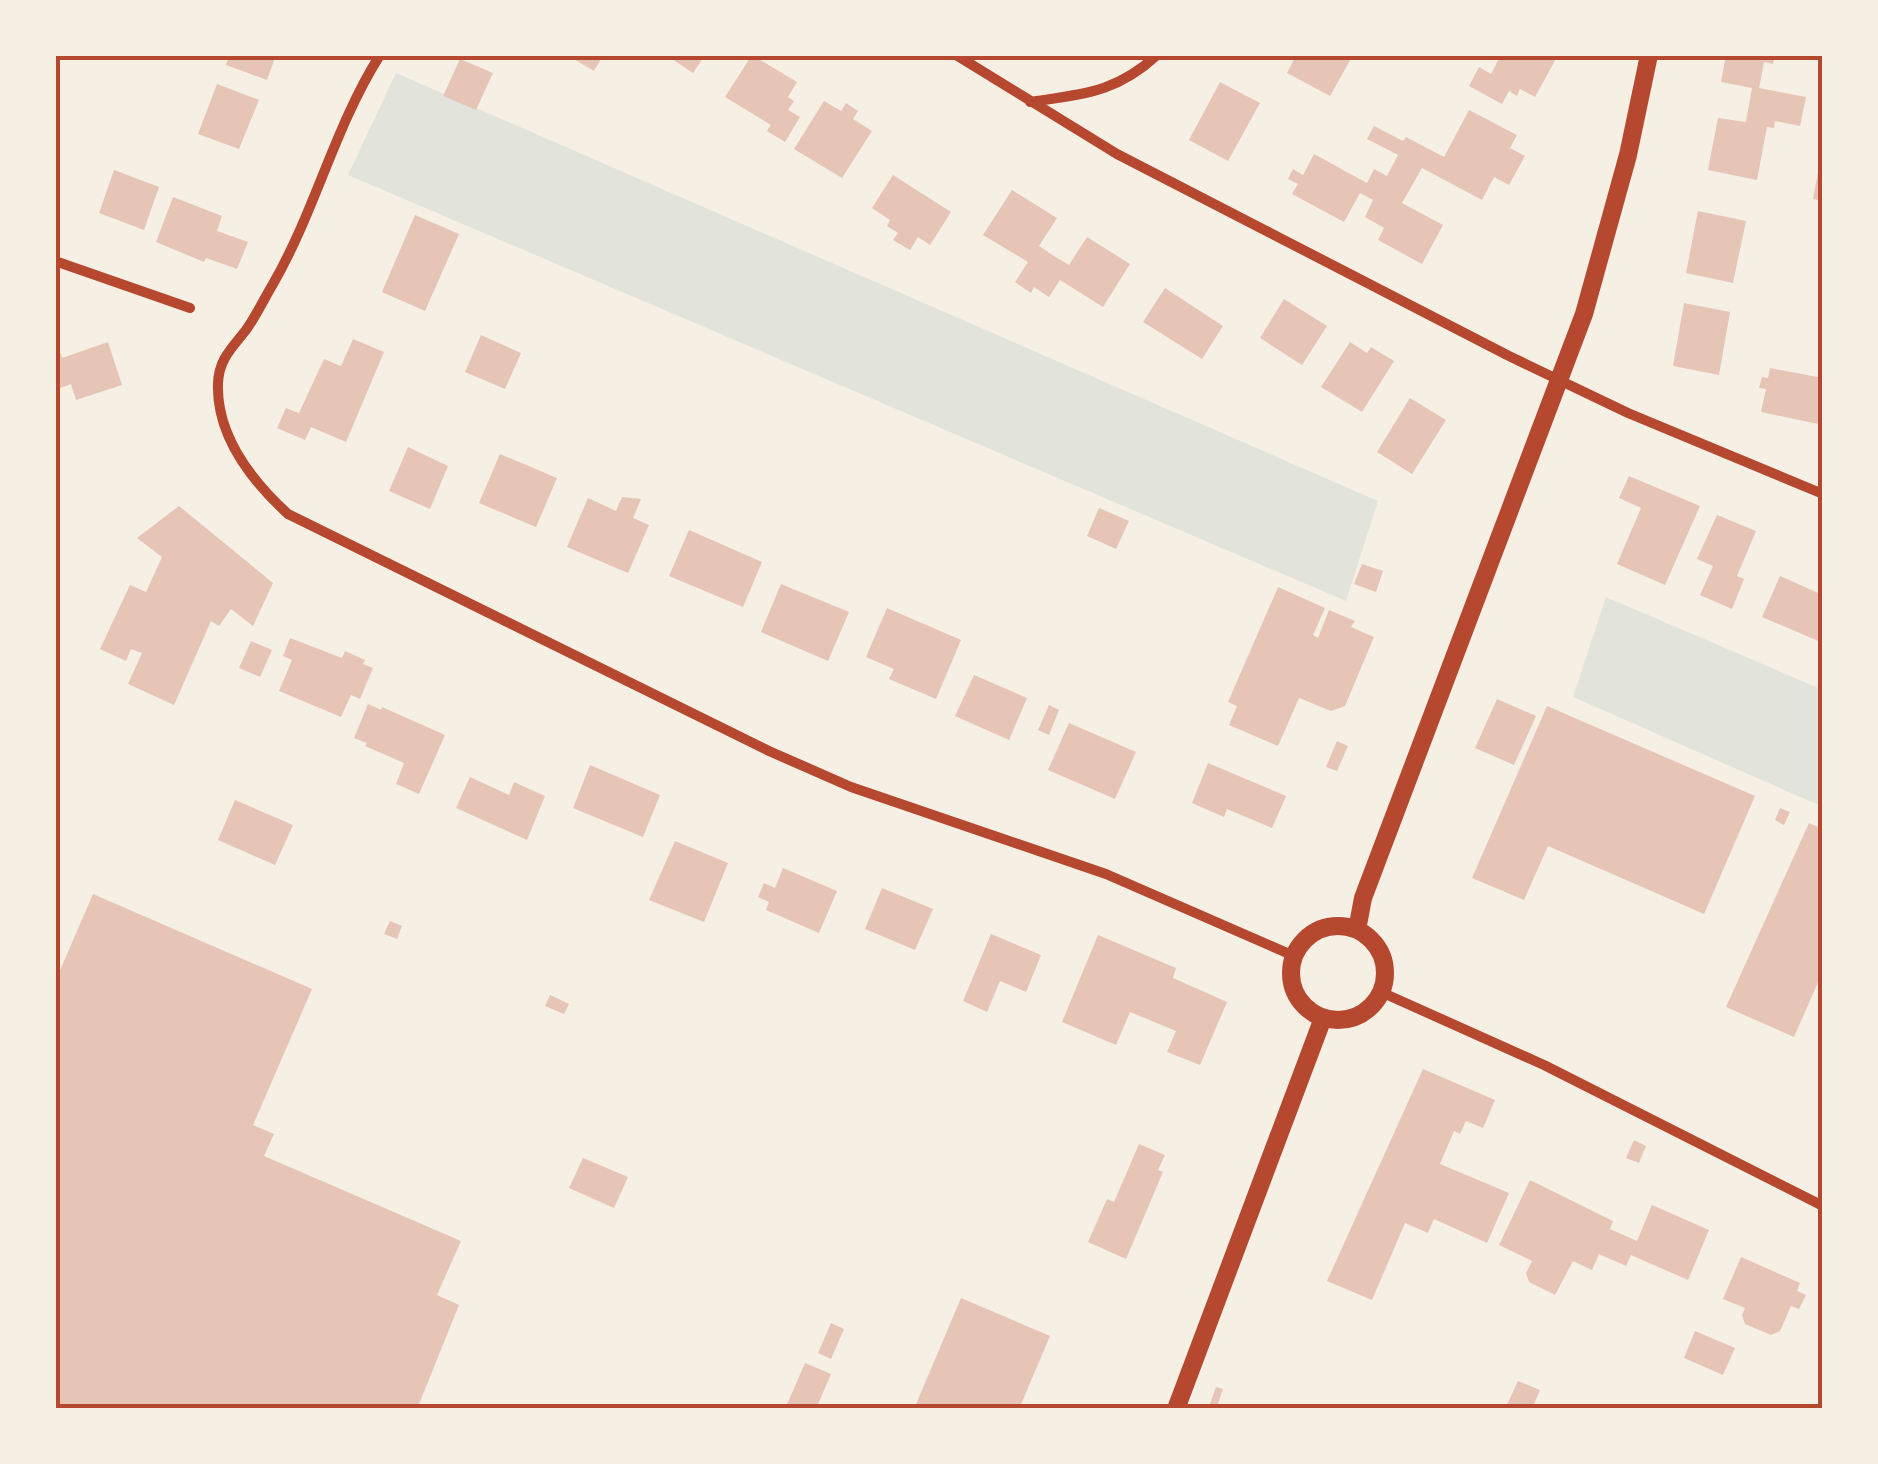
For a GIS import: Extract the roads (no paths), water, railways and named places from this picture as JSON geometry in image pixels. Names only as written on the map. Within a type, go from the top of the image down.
[{"type":"street","points":[[380,55],[282,268],[220,368],[220,404],[238,454],[252,478],[288,514],[769,751],[851,787],[1106,874],[1294,956]]},
{"type":"street","points":[[956,55],[1117,154],[1556,380],[1823,494]]},
{"type":"street","points":[[1028,102],[1109,89],[1127,80],[1157,55]]},
{"type":"street","points":[[1356,930],[1363,898],[1584,314],[1628,154],[1650,55]]},
{"type":"street","points":[[55,261],[190,308]]},
{"type":"street","points":[[1327,927],[1356,930],[1376,945],[1382,956],[1385,968],[1381,992],[1363,1013],[1350,1018],[1323,1018],[1299,1000],[1291,971],[1294,956],[1302,943],[1327,927]]},
{"type":"street","points":[[1381,992],[1544,1065],[1823,1206]]},
{"type":"street","points":[[1176,1409],[1323,1018]]}]
